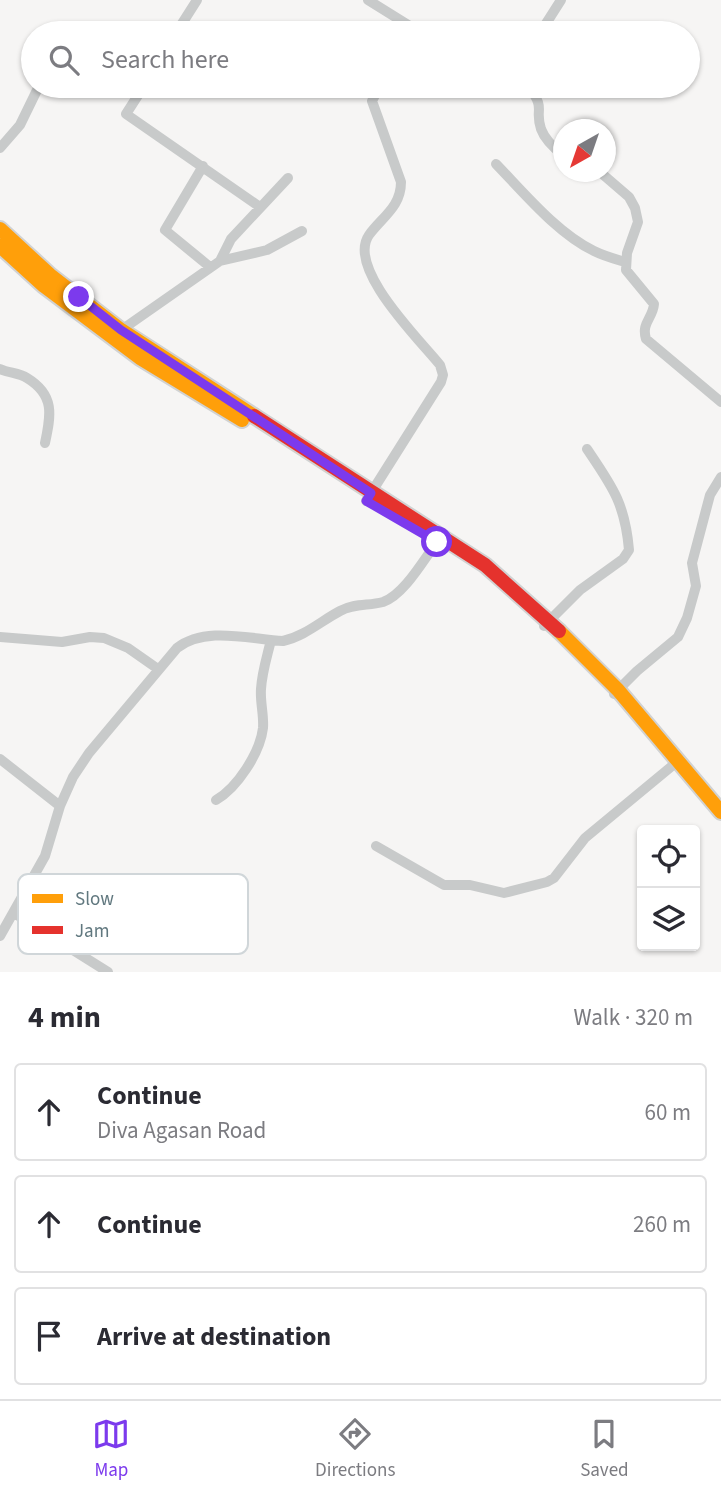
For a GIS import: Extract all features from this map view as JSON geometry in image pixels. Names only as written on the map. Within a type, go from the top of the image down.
[{"type":"street","points":[[184,21],[197,0]]},
{"type":"street","points":[[368,0],[402,21]]},
{"type":"street","points":[[548,21],[561,0]]},
{"type":"street","points":[[0,148],[20,125],[33,98]]},
{"type":"street","points":[[136,98],[126,114],[260,207]]},
{"type":"street","points":[[369,497],[443,375],[440,365],[369,275],[364,242],[398,202],[401,193],[401,182],[372,102],[374,98]]},
{"type":"street","points":[[538,98],[541,106],[540,125],[544,135],[553,144]]},
{"type":"street","points":[[496,164],[530,200],[576,241],[625,262]]},
{"type":"street","points":[[203,166],[165,230],[215,264]]},
{"type":"street","points":[[215,264],[231,239],[288,178]]},
{"type":"street","points":[[612,182],[629,197],[635,208],[638,222],[625,262],[630,276],[654,304],[653,311],[644,325],[646,339],[721,402]]},
{"type":"street","points":[[0,229],[64,294]]},
{"type":"street","points":[[116,334],[215,264],[267,250],[302,231]]},
{"type":"street","points":[[0,246],[163,373],[485,565],[616,692],[721,812]]},
{"type":"street","points":[[0,369],[27,378],[47,399],[51,413],[46,443]]},
{"type":"street","points":[[546,623],[580,590],[623,559],[629,550],[617,494],[587,449]]},
{"type":"street","points":[[616,692],[678,637],[696,586],[692,563],[710,495],[721,477]]},
{"type":"street","points":[[369,497],[437,542],[546,623]]},
{"type":"street","points":[[35,874],[45,856],[60,806],[73,777],[89,753],[177,648],[186,641],[211,635],[271,640],[294,638],[352,605],[382,602],[392,597],[437,542]]},
{"type":"street","points":[[0,637],[62,642],[90,637],[104,638],[128,648],[158,669]]},
{"type":"street","points":[[216,800],[228,793],[246,770],[262,731],[260,694],[271,640]]},
{"type":"street","points":[[616,692],[672,766],[721,823]]},
{"type":"street","points":[[0,759],[60,806]]},
{"type":"street","points":[[376,846],[444,886],[470,886],[503,893],[547,882],[554,878],[585,838],[672,766]]},
{"type":"street","points":[[0,936],[18,906]]},
{"type":"street","points":[[14,913],[18,916]]},
{"type":"street","points":[[79,954],[108,972]]},
{"type":"traffic: slow","points":[[0,229],[50,275],[121,330],[254,416]]},
{"type":"traffic: slow","points":[[0,246],[44,286],[140,358],[242,420]]},
{"type":"traffic: slow","points":[[559,631],[618,690],[721,812]]},
{"type":"traffic: jam","points":[[254,416],[485,565],[559,631]]},
{"type":"route","points":[[79,297],[121,330],[371,493],[366,501],[437,542]]}]
